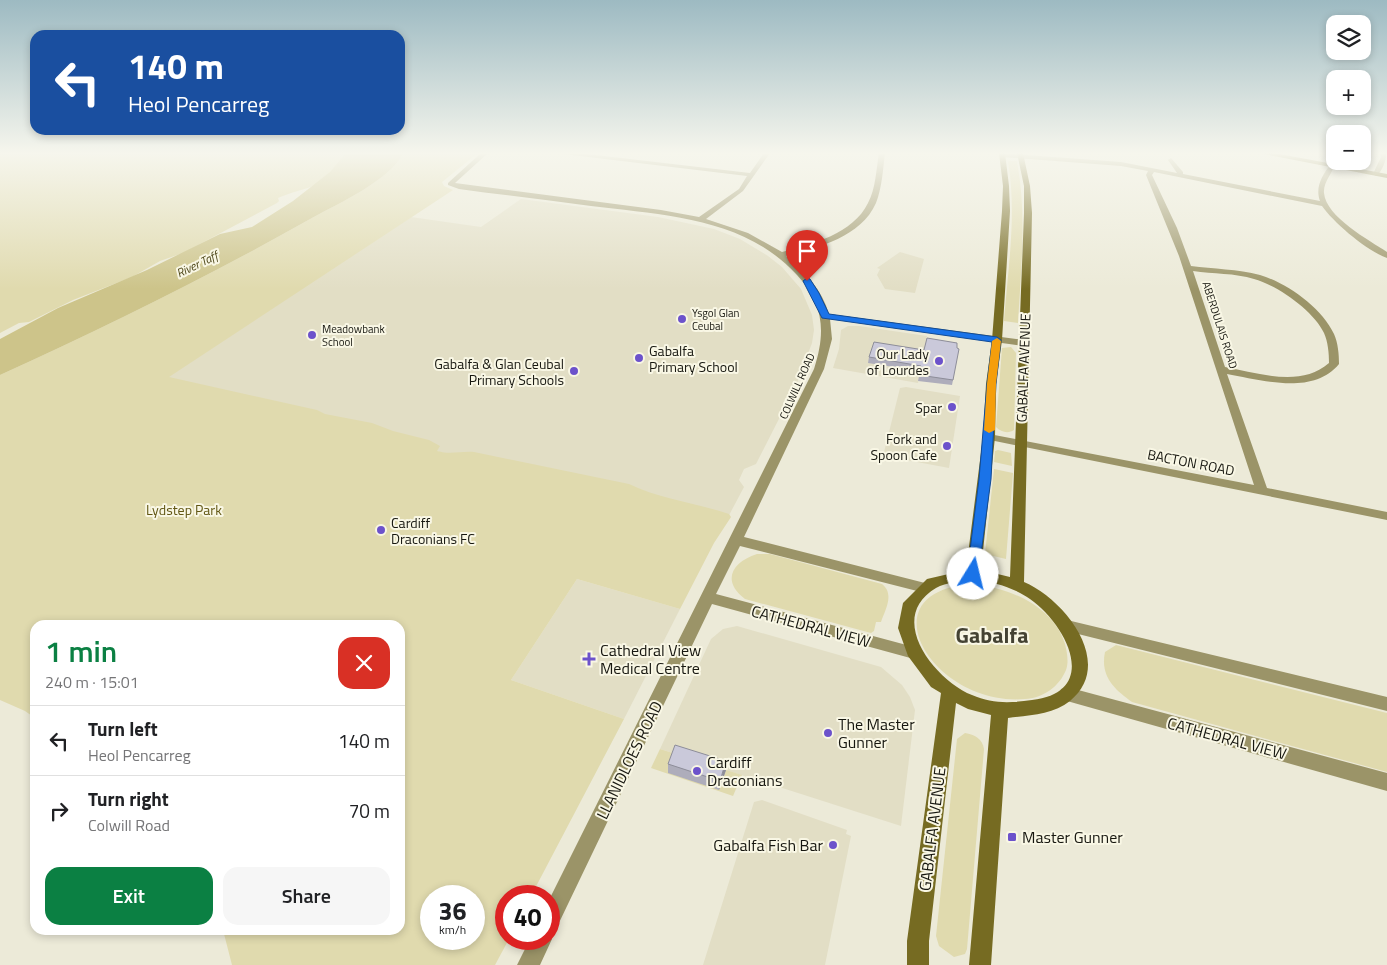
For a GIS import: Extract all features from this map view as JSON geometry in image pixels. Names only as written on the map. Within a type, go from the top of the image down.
[{"type":"street","name":"COLWILL ROAD","points":[[545,198],[646,211],[698,221],[739,232],[780,255],[807,281],[815,293],[825,316],[826,345],[819,369],[709,598]]},
{"type":"street","points":[[698,221],[731,198]]},
{"type":"street","points":[[780,255],[844,232],[862,218],[873,198]]},
{"type":"street","name":"GABALFA AVENUE","points":[[973,574],[989,437],[991,384],[997,340],[1006,198]]},
{"type":"street","name":"GABALFA AVENUE","points":[[1017,584],[1027,198]]},
{"type":"street","name":"ABERDULAIS ROAD","points":[[1161,198],[1168,212],[1188,268],[1262,491]]},
{"type":"street","points":[[1295,198],[1325,204]]},
{"type":"street","points":[[1322,198],[1325,204],[1348,228],[1387,256]]},
{"type":"street","points":[[1188,268],[1246,275],[1266,280],[1299,301],[1327,329],[1332,340],[1334,364],[1328,371],[1304,380],[1289,380],[1221,370]]},
{"type":"street","points":[[825,316],[1023,343]]},
{"type":"street","name":"BACTON ROAD","points":[[989,437],[1387,516]]},
{"type":"street","points":[[736,540],[924,588]]},
{"type":"street","points":[[973,574],[992,576],[1017,584],[1036,595],[1054,610],[1067,626],[1078,645],[1080,664],[1077,682],[1067,694],[1053,703],[1039,708],[1022,711],[1001,710],[969,703],[949,693],[932,679],[914,654],[908,639],[905,621],[908,606],[915,595],[924,588],[947,578],[973,574]]},
{"type":"street","name":"CATHEDRAL VIEW","points":[[709,598],[914,654]]},
{"type":"street","name":"LLANIDLOES ROAD","points":[[560,900],[709,598]]},
{"type":"street","points":[[1067,626],[1387,704]]},
{"type":"street","name":"GABALFA AVENUE","points":[[918,965],[918,941],[949,693]]},
{"type":"street","name":"CATHEDRAL VIEW","points":[[1067,694],[1387,782]]},
{"type":"street","points":[[980,965],[998,724],[1001,710]]},
{"type":"street","points":[[528,965],[536,950]]},
{"type":"shaded area","name":"Gabalfa & Glan Ceubal Primary Schools","points":[[521,199],[658,217],[714,229],[740,239],[768,256],[782,267],[801,289],[812,315],[814,330],[812,343],[797,383],[789,397],[785,399],[784,409],[756,464],[744,469],[739,480],[744,487],[726,521],[157,384],[411,217],[481,227]]},
{"type":"shaded area","points":[[900,252],[924,259],[915,293],[885,289],[877,275],[880,269],[877,268]]},
{"type":"shaded area","points":[[848,326],[927,336],[918,383],[833,368],[839,349],[841,330]]},
{"type":"shaded area","points":[[906,387],[960,396],[949,468],[890,457],[884,452],[900,388]]},
{"type":"shaded area","name":"Cathedral View Medical Centre","points":[[577,579],[680,609],[624,719],[511,680]]},
{"type":"shaded area","points":[[737,626],[881,667],[902,685],[910,697],[915,710],[901,826],[660,749],[711,639],[723,629]]},
{"type":"shaded area","points":[[762,800],[847,830],[846,834],[851,836],[825,965],[703,965],[754,802]]},
{"type":"green space","points":[[0,198],[278,198],[279,201],[277,203],[183,253],[160,261],[132,277],[73,300],[29,322],[19,323],[0,333]]},
{"type":"green space","name":"Lydstep Park","points":[[349,198],[441,198],[169,377],[317,410],[325,414],[372,423],[393,431],[429,440],[440,446],[437,451],[447,453],[474,452],[629,484],[666,497],[729,514],[731,517],[714,543],[680,609],[577,579],[511,680],[624,719],[537,885],[495,885],[495,950],[503,950],[495,965],[232,965],[224,935],[405,935],[405,620],[30,620],[30,714],[0,700],[0,375],[197,280]]},
{"type":"green space","points":[[1012,198],[1022,198],[1023,222],[1018,323],[1004,321]]},
{"type":"green space","points":[[1011,347],[1016,353],[1014,430],[1007,432],[996,427],[1002,348]]},
{"type":"green space","points":[[995,451],[1011,453],[1012,466],[994,462]]},
{"type":"green space","points":[[994,469],[1013,473],[1006,559],[985,554]]},
{"type":"green space","points":[[757,554],[770,554],[882,584],[888,592],[888,602],[881,622],[876,622],[874,631],[871,633],[745,599],[733,586],[733,573],[741,562]]},
{"type":"green space","points":[[975,584],[1003,590],[1029,602],[1051,619],[1059,631],[1066,647],[1067,667],[1059,682],[1044,694],[1025,699],[992,697],[962,685],[939,667],[923,646],[917,625],[922,605],[941,591]]},
{"type":"green space","points":[[1116,645],[1387,713],[1387,772],[1132,702],[1114,687],[1105,668],[1105,652]]},
{"type":"green space","points":[[965,733],[978,738],[982,742],[984,749],[967,949],[965,954],[954,957],[939,946],[936,936],[957,739]]},
{"type":"green space","points":[[660,749],[742,775],[733,796],[651,768]]},
{"type":"water","name":"River Taff","points":[[297,198],[349,198],[158,300],[0,375],[0,339],[58,308],[147,270],[220,234],[252,227]]},
{"type":"building","points":[[927,338],[957,343],[957,348],[959,349],[953,380],[919,375],[921,366],[869,357],[874,342],[924,350]]},
{"type":"building","points":[[675,745],[726,761],[720,781],[668,764]]},
{"type":"slow traffic","points":[[989,430],[991,384],[997,341]]},
{"type":"place","name":"Ysgol Glan Ceubal","points":[[682,319]]},
{"type":"place","name":"Meadowbank School","points":[[312,335]]},
{"type":"place","name":"Gabalfa Primary School","points":[[639,358]]},
{"type":"place","name":"Our Lady of Lourdes","points":[[939,361]]},
{"type":"place","name":"Gabalfa & Glan Ceubal Primary Schools","points":[[574,371]]},
{"type":"place","name":"Spar","points":[[952,407]]},
{"type":"place","name":"Fork and Spoon Cafe","points":[[947,446]]},
{"type":"place","name":"Cardiff Draconians FC","points":[[381,530]]},
{"type":"place","name":"Cathedral View Medical Centre","points":[[589,659]]},
{"type":"place","name":"The Master Gunner","points":[[828,733]]},
{"type":"place","name":"Cardiff Draconians","points":[[697,771]]},
{"type":"place","name":"Master Gunner","points":[[1012,837]]},
{"type":"place","name":"Gabalfa Fish Bar","points":[[833,845]]},
{"type":"district","name":"Gabalfa","points":[[992,635]]},
{"type":"route","points":[[807,281],[822,305],[825,316],[997,340],[991,384],[985,479],[973,574]]}]
